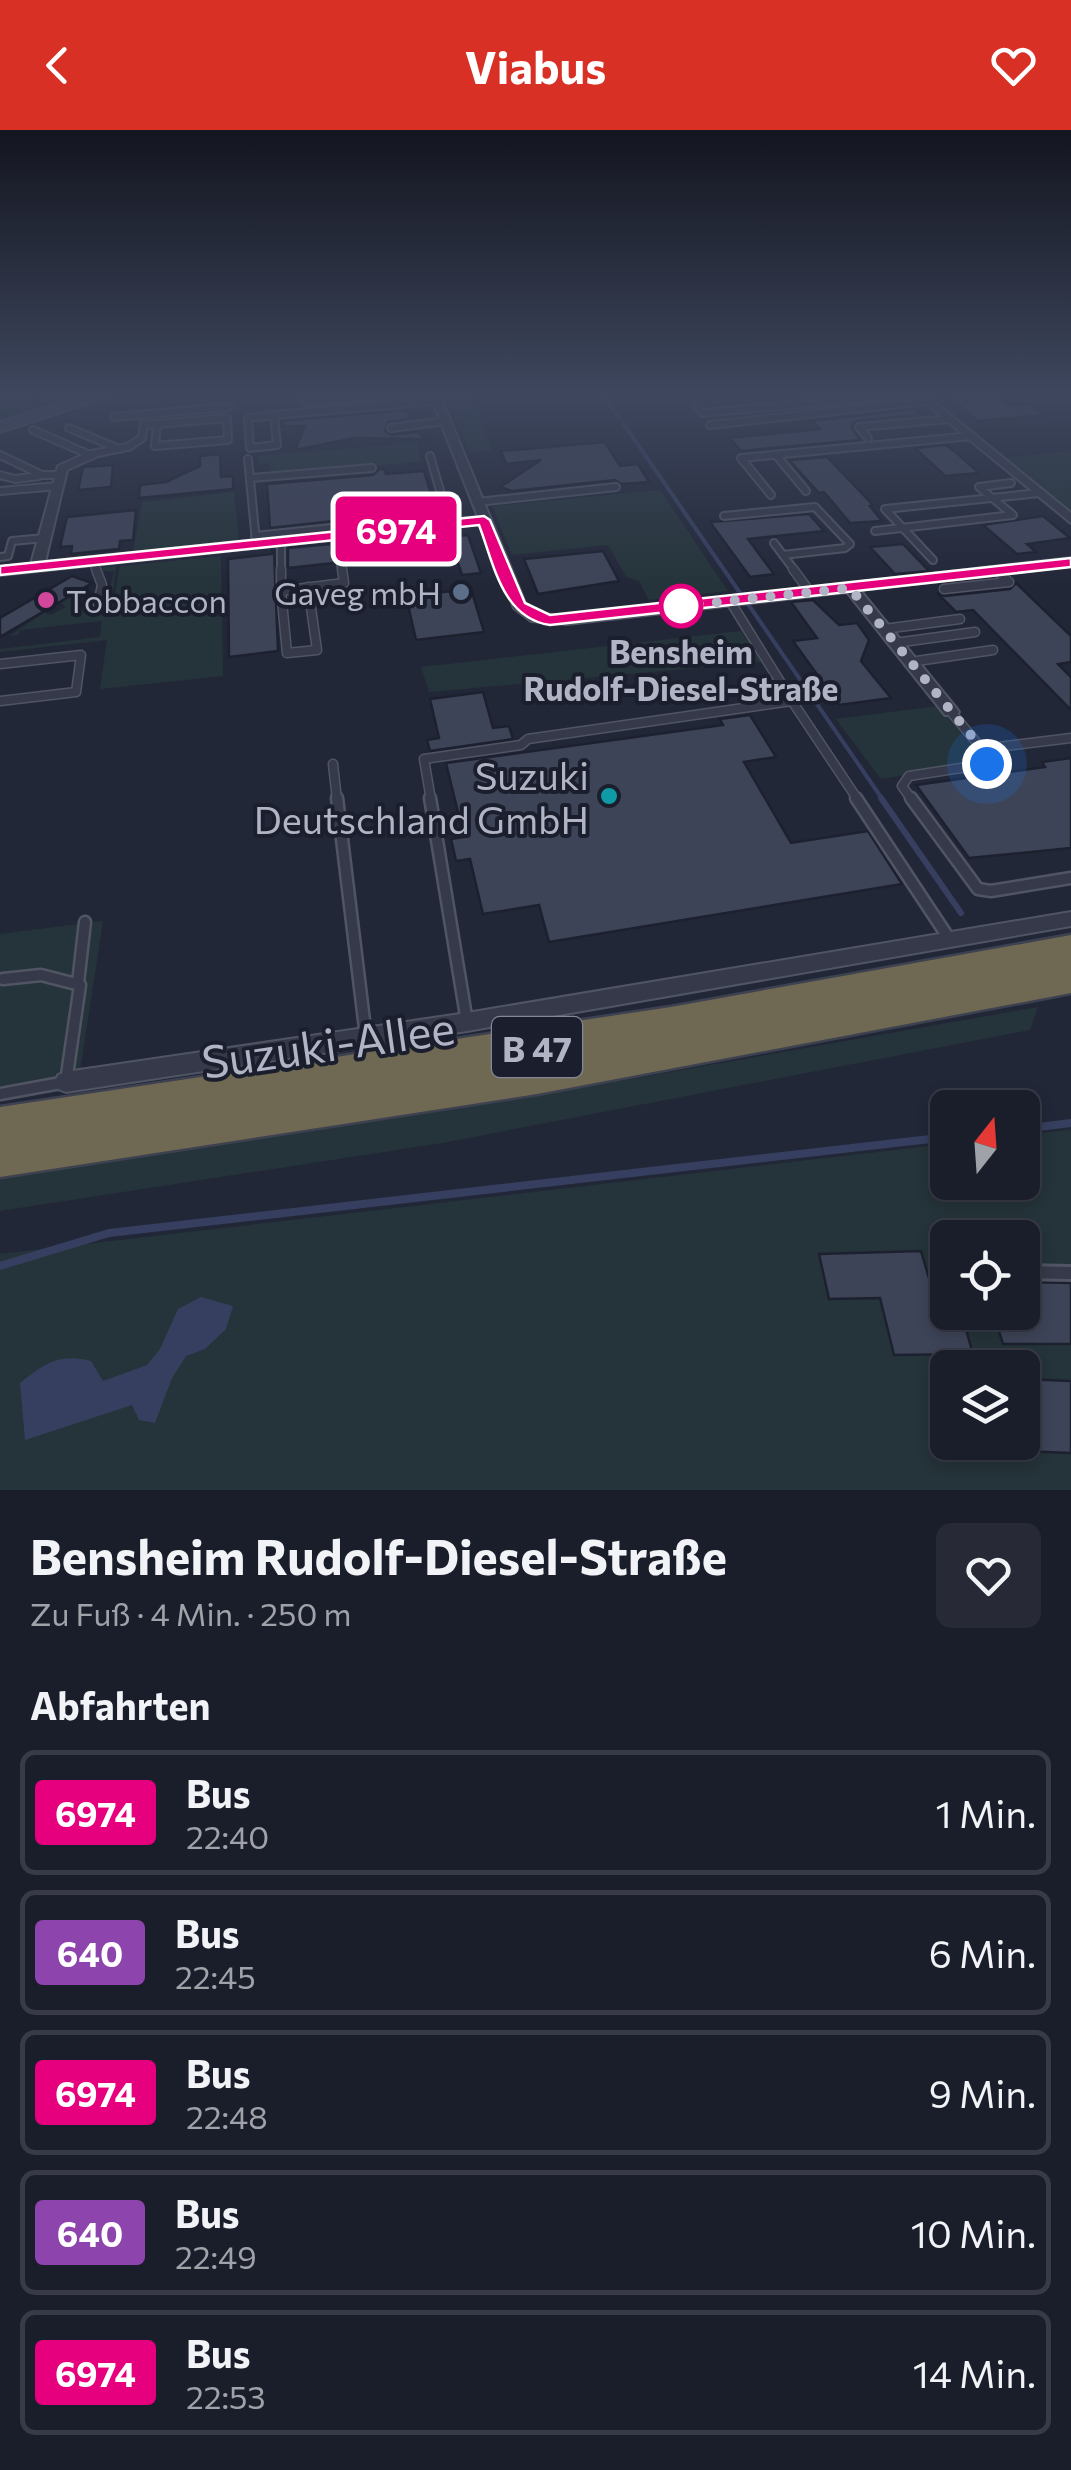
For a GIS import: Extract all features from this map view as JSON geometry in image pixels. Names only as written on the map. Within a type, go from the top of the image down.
[{"type":"highway","name":"B 47","points":[[0,1128],[438,1064],[873,990],[1071,950]]},
{"type":"highway","name":"B 47","points":[[0,1156],[334,1109],[871,1017],[1071,977]]},
{"type":"street","points":[[37,567],[59,480],[68,464],[82,458]]},
{"type":"street","points":[[459,458],[519,605],[536,618],[567,620],[850,588],[969,580],[997,571],[1071,562]]},
{"type":"street","points":[[998,458],[1071,519]]},
{"type":"street","points":[[0,571],[256,540],[281,541],[399,525],[484,520]]},
{"type":"street","points":[[850,588],[951,712]]},
{"type":"street","name":"Suzuki-Allee","points":[[66,1082],[467,1022],[1071,920]]},
{"type":"lane","points":[[6,458],[59,480]]},
{"type":"lane","points":[[248,459],[256,540],[399,525],[418,512],[445,508],[431,458]]},
{"type":"lane","points":[[741,458],[771,496]]},
{"type":"lane","points":[[779,458],[806,491]]},
{"type":"lane","points":[[0,466],[13,462]]},
{"type":"lane","points":[[250,478],[372,468]]},
{"type":"lane","points":[[0,474],[12,479],[42,475]]},
{"type":"lane","points":[[0,491],[59,480]]},
{"type":"lane","points":[[874,532],[1014,515],[979,486],[1012,483]]},
{"type":"lane","points":[[476,502],[616,487]]},
{"type":"lane","points":[[933,560],[885,509],[1039,492]]},
{"type":"lane","points":[[414,500],[418,512]]},
{"type":"lane","points":[[724,516],[815,507],[850,544],[845,548],[783,555]]},
{"type":"lane","points":[[281,591],[344,582],[337,535]]},
{"type":"lane","points":[[0,557],[8,556],[12,541],[44,538]]},
{"type":"lane","points":[[281,541],[287,653],[317,650],[308,587]]},
{"type":"lane","points":[[774,543],[810,592]]},
{"type":"lane","points":[[93,561],[102,585],[98,604]]},
{"type":"lane","points":[[944,589],[969,580]]},
{"type":"lane","points":[[730,601],[950,941]]},
{"type":"lane","points":[[884,630],[960,619]]},
{"type":"lane","points":[[895,643],[975,632]]},
{"type":"lane","points":[[910,662],[993,650]]},
{"type":"lane","points":[[0,664],[81,655],[76,692],[0,701]]},
{"type":"lane","points":[[467,1022],[424,759],[521,745],[542,737],[792,701]]},
{"type":"lane","points":[[951,712],[990,758],[987,764],[909,776],[902,786],[978,889],[991,891],[1071,878]]},
{"type":"lane","points":[[982,748],[1071,738]]},
{"type":"lane","points":[[333,764],[366,1037]]},
{"type":"lane","points":[[66,1082],[86,922]]},
{"type":"lane","points":[[36,974],[39,961]]},
{"type":"lane","points":[[2,979],[36,974],[58,982],[78,983]]},
{"type":"lane","name":"Suzuki-Allee","points":[[0,1094],[66,1082]]},
{"type":"lane","points":[[1040,1272],[1071,1273]]},
{"type":"shaded area","points":[[259,458],[420,458],[421,462],[271,474],[269,463],[259,464]]},
{"type":"shaded area","points":[[1004,458],[1071,458],[1071,513]]},
{"type":"shaded area","points":[[660,490],[728,591],[649,600],[639,581],[626,577],[608,545],[512,555],[492,506]]},
{"type":"shaded area","points":[[234,492],[239,542],[133,552],[142,502]]},
{"type":"shaded area","points":[[221,556],[223,676],[100,689],[107,640],[0,652],[100,637],[102,621],[20,630],[18,635],[9,636],[44,613],[51,615],[66,607],[61,603],[75,594],[74,598],[95,605],[106,604],[114,571],[103,571],[103,567],[116,566],[110,622],[120,566]]},
{"type":"shaded area","points":[[741,631],[762,662],[429,692],[421,667]]},
{"type":"shaded area","points":[[938,706],[985,762],[881,779],[836,719]]},
{"type":"shaded area","points":[[103,921],[80,1071],[57,1073],[51,1082],[0,1088],[0,934]]},
{"type":"shaded area","points":[[1038,1007],[1030,1030],[442,1143],[0,1211],[0,1177],[620,1081]]},
{"type":"shaded area","points":[[1071,1130],[1071,1490],[0,1490],[0,1254],[930,1146],[930,1200],[1040,1200],[1040,1133]]},
{"type":"water","points":[[201,1297],[233,1306],[226,1329],[205,1349],[186,1356],[172,1378],[155,1423],[139,1420],[132,1405],[25,1440],[20,1383],[61,1359],[91,1361],[103,1381],[147,1365],[160,1349],[178,1309]]},
{"type":"building","points":[[200,458],[220,458],[221,477],[233,476],[233,489],[139,498],[140,485],[166,482],[200,466]]},
{"type":"building","points":[[504,458],[615,458],[620,466],[638,464],[649,482],[622,484],[615,480],[512,491],[500,487],[541,460],[506,464]]},
{"type":"building","points":[[828,458],[873,505],[870,506],[882,521],[850,523],[789,460]]},
{"type":"building","points":[[926,458],[963,458],[979,473],[945,476]]},
{"type":"building","points":[[113,465],[111,487],[78,490],[83,467]]},
{"type":"building","points":[[379,469],[386,474],[424,471],[432,497],[398,501],[396,514],[270,528],[267,484],[373,475]]},
{"type":"building","points":[[136,510],[133,540],[120,541],[119,549],[71,554],[72,546],[60,547],[67,517]]},
{"type":"building","points":[[809,514],[824,531],[748,539],[774,574],[750,577],[710,522]]},
{"type":"building","points":[[1043,516],[1070,538],[1027,544],[1036,552],[1017,554],[983,525]]},
{"type":"building","points":[[468,535],[481,573],[462,575],[454,551],[386,559],[383,543]]},
{"type":"building","points":[[331,544],[334,563],[288,568],[288,548]]},
{"type":"building","points":[[903,544],[929,571],[895,574],[870,547]]},
{"type":"building","points":[[272,550],[278,651],[229,657],[228,559],[272,554]]},
{"type":"building","points":[[603,551],[619,581],[538,594],[524,559]]},
{"type":"building","name":"Tobbaccon","points":[[72,576],[92,583],[0,637],[0,618]]},
{"type":"building","points":[[1016,583],[1071,636],[1071,662],[1058,664],[1071,677],[1071,710],[973,610],[956,612],[937,593],[945,596],[1010,589]]},
{"type":"building","points":[[471,589],[484,632],[416,640],[406,596]]},
{"type":"building","points":[[813,600],[839,625],[857,623],[869,640],[861,661],[891,698],[839,705],[793,641],[817,638],[791,602]]},
{"type":"building","points":[[483,692],[493,728],[509,726],[513,739],[430,751],[427,740],[439,738],[430,699]]},
{"type":"building","name":"Suzuki Deutschland GmbH","points":[[750,715],[776,757],[744,762],[791,843],[868,831],[902,884],[549,942],[539,905],[483,914],[470,859],[456,861],[451,839],[464,837],[446,763],[723,725],[720,719]]},
{"type":"building","points":[[1071,758],[1071,848],[969,858],[916,785],[1045,767],[1042,762]]},
{"type":"building","points":[[921,1251],[930,1282],[930,1330],[966,1330],[972,1350],[894,1355],[880,1298],[829,1299],[819,1254]]},
{"type":"building","points":[[1040,1282],[1071,1283],[1071,1344],[1003,1344],[999,1330],[1040,1330]]},
{"type":"building","points":[[1040,1380],[1071,1381],[1071,1453],[1040,1452]]},
{"type":"waterway","points":[[647,458],[740,593]]},
{"type":"waterway","points":[[748,604],[883,800]]},
{"type":"waterway","points":[[881,798],[961,913]]},
{"type":"waterway","points":[[1040,1127],[1071,1123]]},
{"type":"waterway","points":[[0,1266],[109,1233],[930,1139]]},
{"type":"bus line","name":"6974","points":[[0,571],[484,520],[519,605],[536,618],[567,620],[1071,563]]},
{"type":"place","name":"Gaveg mbH","points":[[461,592]]},
{"type":"place","name":"Tobbaccon","points":[[46,600]]},
{"type":"place","name":"Bensheim Rudolf-Diesel-Straße","points":[[681,606]]},
{"type":"place","name":"Suzuki Deutschland GmbH","points":[[609,796]]},
{"type":"route","points":[[681,606],[850,588],[988,756],[987,764]]}]
